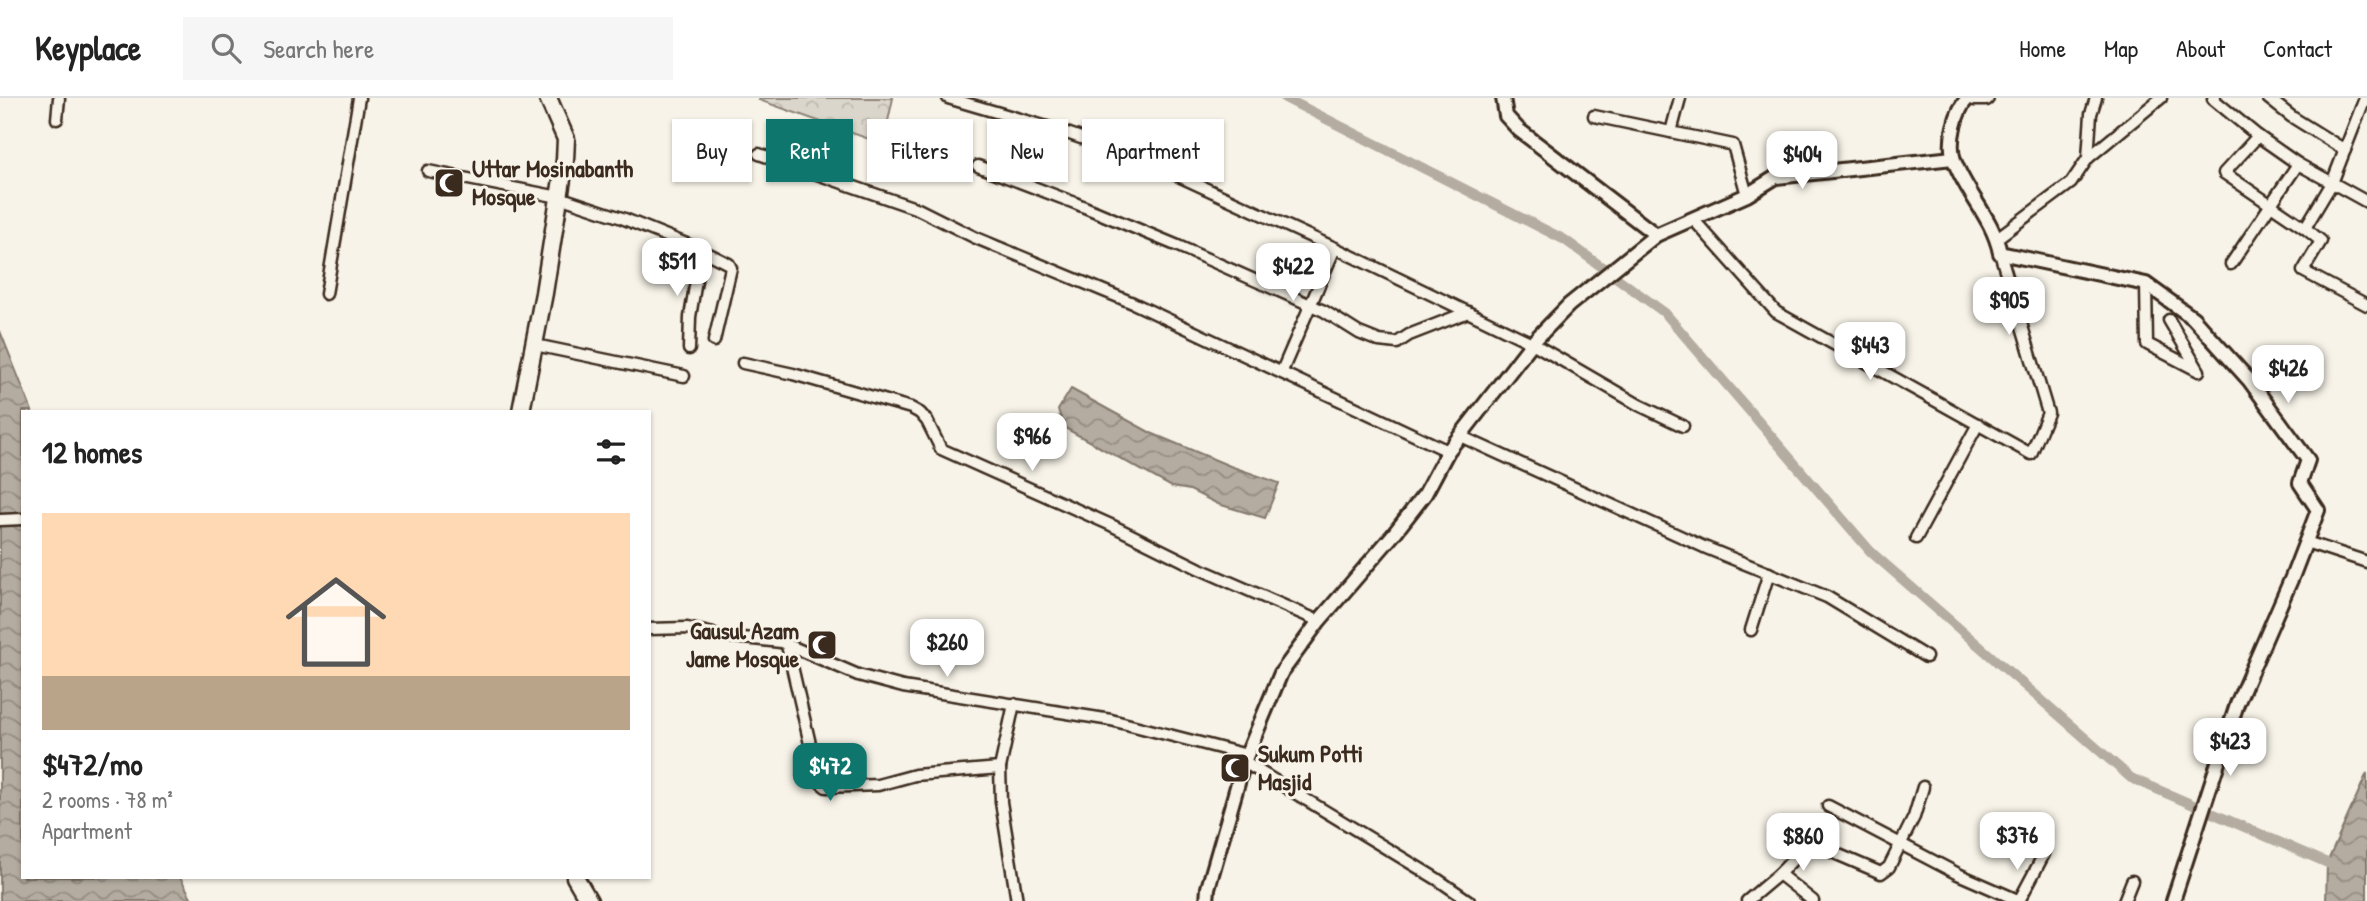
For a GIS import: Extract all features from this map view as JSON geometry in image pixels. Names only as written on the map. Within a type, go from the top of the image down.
[{"type":"main road","points":[[521,410],[535,345],[566,139],[548,98]]},
{"type":"main road","points":[[1974,98],[1986,98]]},
{"type":"main road","points":[[576,879],[589,901]]},
{"type":"street","points":[[57,119],[59,98]]},
{"type":"street","points":[[326,294],[359,98]]},
{"type":"street","points":[[948,98],[1064,132],[1148,163],[1468,312],[1683,426]]},
{"type":"street","points":[[1503,98],[1506,116],[1519,130],[1656,235]]},
{"type":"street","points":[[1671,132],[1680,98]]},
{"type":"street","points":[[1693,219],[1776,312],[2031,454],[2048,412],[1997,238],[1953,158],[1953,124],[1968,98]]},
{"type":"street","points":[[2088,158],[2091,114],[2096,98]]},
{"type":"street","points":[[1997,238],[2071,183],[2088,158],[2161,98]]},
{"type":"street","points":[[2215,98],[2213,99],[2258,136],[2298,164],[2367,202]]},
{"type":"street","points":[[2268,98],[2292,117],[2345,150]]},
{"type":"street","points":[[2305,228],[2332,183],[2365,98]]},
{"type":"street","points":[[1594,116],[1733,145],[1747,195]]},
{"type":"street","points":[[2258,136],[2224,173],[2321,241],[2303,271],[2367,305]]},
{"type":"street","points":[[759,154],[918,209],[976,238],[1133,303],[1282,371],[1448,451]]},
{"type":"street","points":[[1207,901],[1208,888],[1245,758],[1281,673],[1319,621],[1401,525],[1424,494],[1448,451],[1532,344],[1569,305],[1656,235],[1747,195],[1776,177],[1953,158]]},
{"type":"street","points":[[2231,264],[2298,164]]},
{"type":"street","points":[[978,166],[1178,246],[1309,305],[1379,341],[1397,343],[1409,335],[1468,312]]},
{"type":"street","points":[[428,171],[559,197],[622,218],[729,264],[731,268],[714,341]]},
{"type":"street","points":[[1282,371],[1335,248]]},
{"type":"street","points":[[688,348],[701,250]]},
{"type":"street","points":[[2000,253],[2146,284],[2193,318],[2249,380],[2308,460],[2300,483],[2318,510],[2237,704],[2173,901]]},
{"type":"street","points":[[2146,284],[2147,344],[2199,371],[2169,320]]},
{"type":"street","points":[[535,345],[684,376]]},
{"type":"street","points":[[743,363],[793,374],[911,408],[927,421],[941,449],[1319,621]]},
{"type":"street","points":[[1916,538],[1978,424]]},
{"type":"street","points":[[1460,436],[1656,526],[1827,597],[1926,657]]},
{"type":"street","points":[[0,520],[21,519]]},
{"type":"street","points":[[2306,542],[2367,562]]},
{"type":"street","points":[[1751,630],[1769,573]]},
{"type":"street","points":[[651,629],[687,628],[787,645],[858,675],[903,687],[1111,720],[1245,758],[1469,901]]},
{"type":"street","points":[[787,645],[817,774],[826,787],[878,785],[915,775],[1000,768]]},
{"type":"street","points":[[1014,704],[1000,768],[1001,802],[1017,901]]},
{"type":"street","points":[[1825,849],[1881,873],[1889,867],[1914,817],[1923,787]]},
{"type":"street","points":[[1828,806],[1958,874],[2019,901],[2044,854]]},
{"type":"street","points":[[1747,901],[1806,846]]},
{"type":"street","points":[[1779,874],[1813,901]]},
{"type":"street","points":[[2124,901],[2132,881]]},
{"type":"green space","points":[[893,98],[888,119],[867,119],[867,138],[853,133],[853,119],[813,119],[759,100]]},
{"type":"water","points":[[0,331],[32,410],[21,410],[21,879],[181,879],[193,901],[0,901]]},
{"type":"water","points":[[1071,389],[1151,433],[1279,483],[1265,518],[1218,504],[1190,490],[1172,487],[1065,428],[1058,410]]},
{"type":"water","points":[[2367,773],[2367,901],[2326,901],[2327,863]]},
{"type":"waterway","points":[[1285,98],[1565,240],[1665,313],[1871,552],[2131,778],[2339,868]]},
{"type":"place","name":"Uttar Mosinabanth Mosque","points":[[449,183]]},
{"type":"place","name":"Gausul Azam Jame Mosque","points":[[822,645]]},
{"type":"place","name":"Sukum Potti Masjid","points":[[1235,768]]}]
